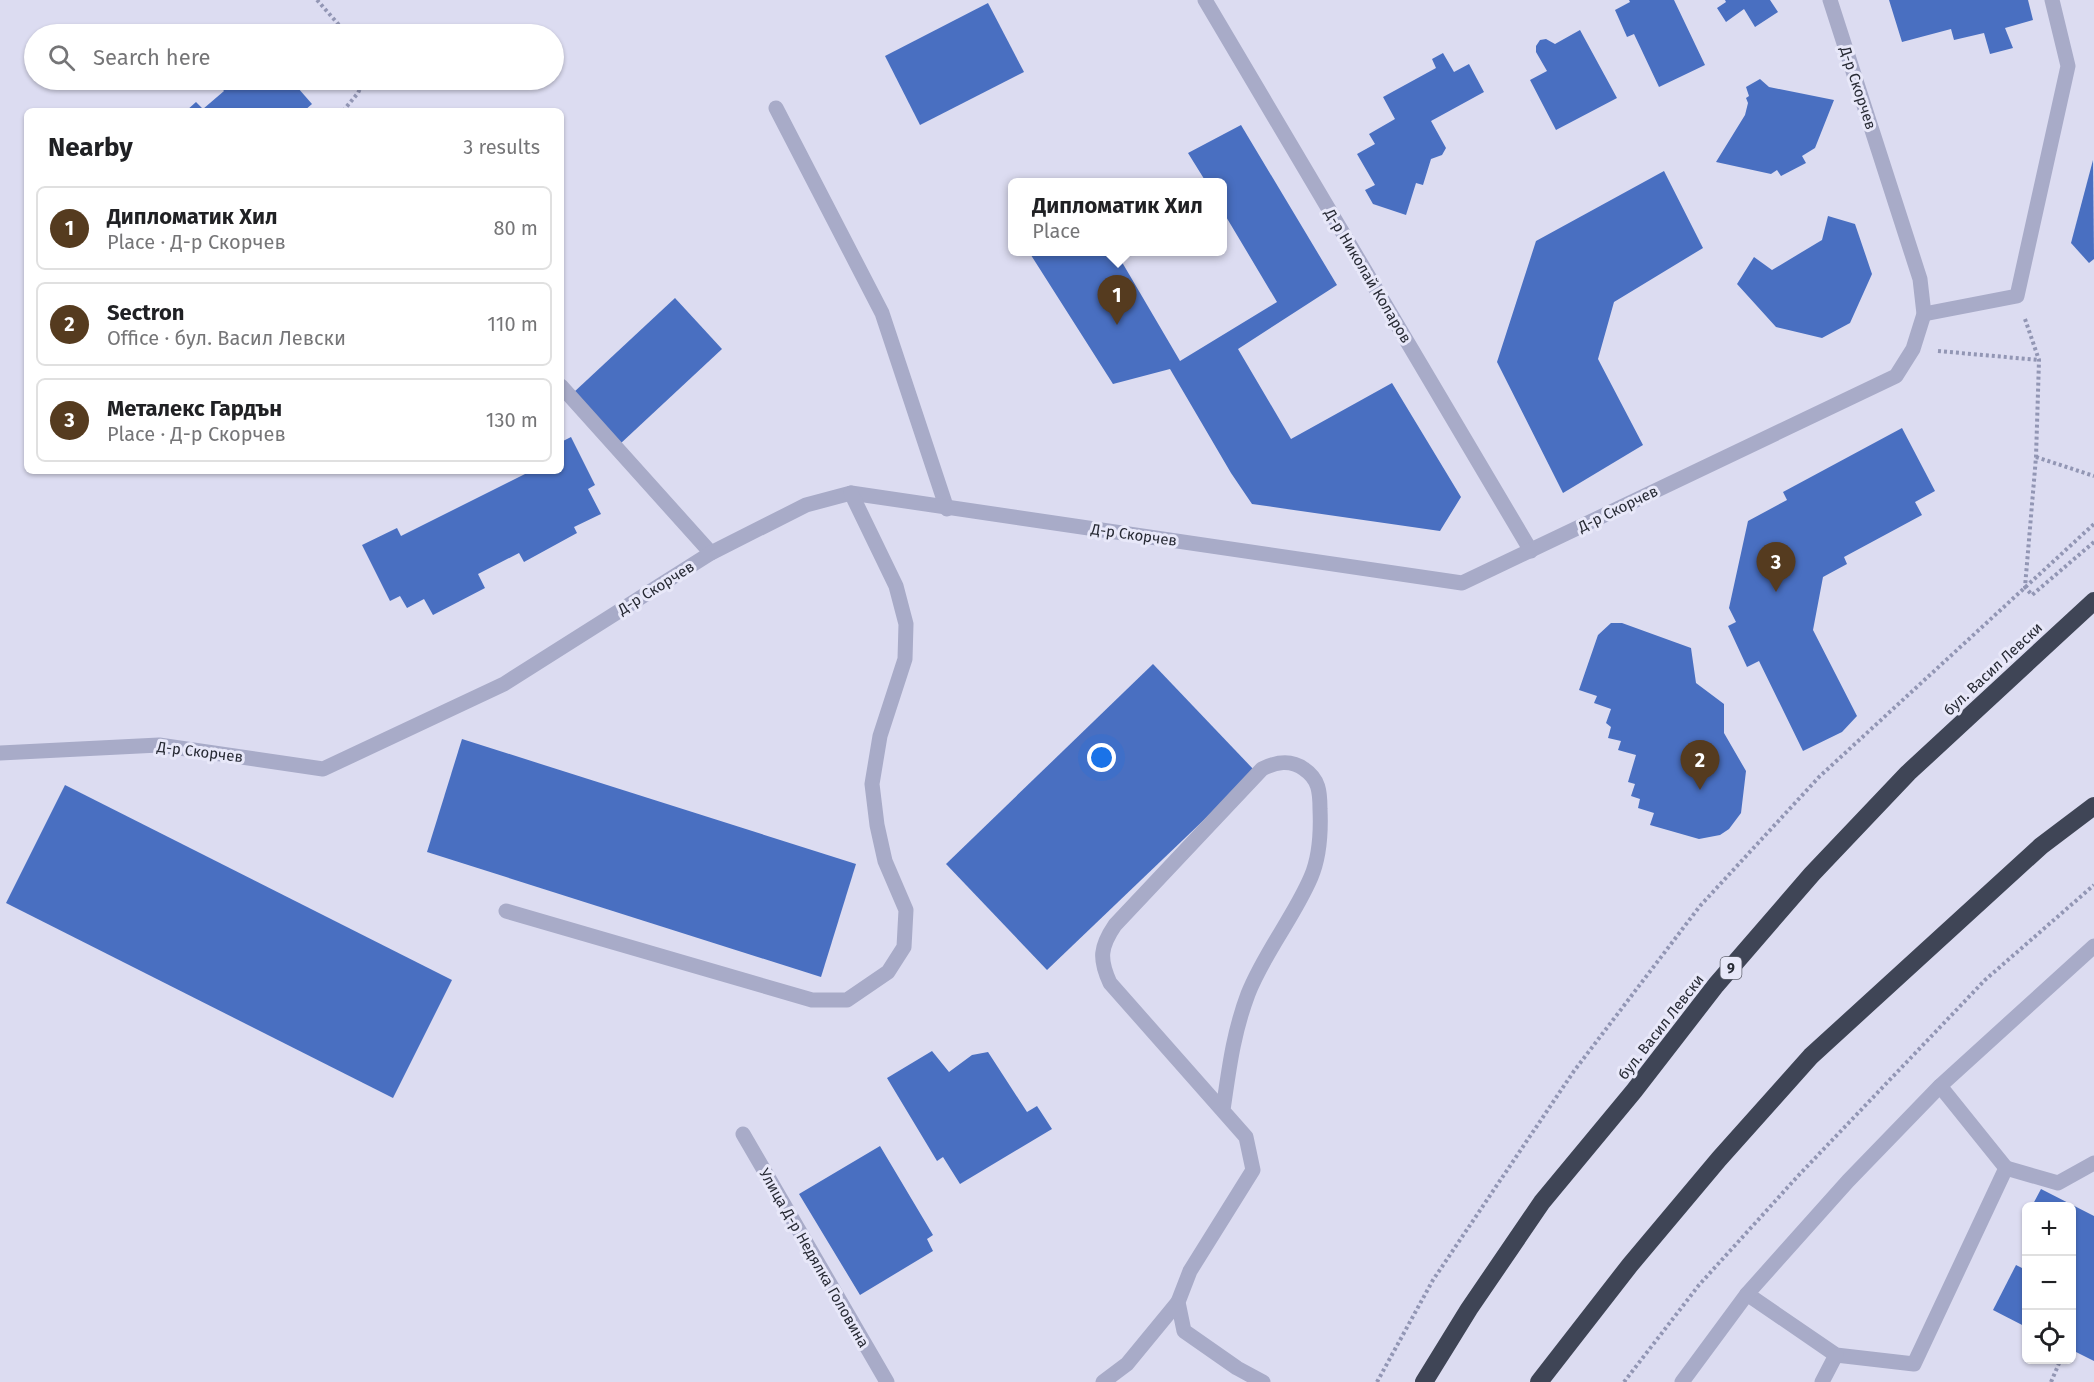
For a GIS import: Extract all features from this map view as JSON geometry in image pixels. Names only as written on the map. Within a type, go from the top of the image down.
[{"type":"highway","name":"бул. Васил Левски","points":[[1424,1382],[1469,1309],[1542,1202],[1634,1091],[1716,985],[1812,874],[1908,773],[2094,601]]},
{"type":"highway","points":[[1539,1382],[1630,1265],[1810,1056],[2041,846],[2094,806]]},
{"type":"street","name":"Д-р Николай Коларов","points":[[1205,0],[1531,551]]},
{"type":"street","name":"Д-р Скорчев","points":[[0,753],[159,746],[323,769],[504,684],[711,553],[806,506],[851,493],[947,509],[1462,583],[1896,376],[1913,349],[1924,314],[1920,279],[1830,0]]},
{"type":"street","points":[[1924,314],[2017,296],[2068,66],[2052,0]]},
{"type":"street","points":[[776,108],[882,313],[947,509]]},
{"type":"street","points":[[564,389],[711,553]]},
{"type":"street","points":[[506,911],[812,1000],[847,1000],[888,972],[904,947],[906,910],[885,861],[877,825],[872,784],[880,736],[905,659],[906,624],[896,586],[851,493]]},
{"type":"street","points":[[1103,1382],[1127,1364],[1178,1302],[1190,1271],[1253,1170],[1246,1137],[1110,983],[1104,970],[1102,952],[1115,925],[1262,770],[1273,764],[1293,763],[1302,766],[1316,780],[1320,789],[1321,833],[1311,875],[1249,993],[1231,1047],[1223,1110]]},
{"type":"street","points":[[1682,1382],[1747,1294],[1848,1181],[1940,1086],[2094,946]]},
{"type":"street","points":[[1940,1086],[2006,1168],[2058,1183],[2094,1163]]},
{"type":"street","name":"Улица Д-р Недялка Головина","points":[[743,1134],[886,1382]]},
{"type":"street","points":[[1747,1294],[1836,1354],[1914,1364],[2006,1168]]},
{"type":"street","points":[[1178,1302],[1184,1331],[1237,1368],[1263,1382]]},
{"type":"street","points":[[1822,1382],[1836,1354]]},
{"type":"path","points":[[317,0],[337,24]]},
{"type":"path","points":[[346,108],[359,90]]},
{"type":"path","points":[[2017,296],[2039,360],[2036,457],[2025,587],[2032,595],[2094,543]]},
{"type":"path","points":[[1913,349],[2039,360]]},
{"type":"path","points":[[2036,457],[2094,476]]},
{"type":"path","points":[[1377,1382],[1433,1280],[1574,1071],[1700,906],[1819,777],[2094,524]]},
{"type":"path","points":[[1624,1382],[1699,1285],[1797,1177],[1985,980],[2094,885]]},
{"type":"path","points":[[2050,1382],[2059,1364]]},
{"type":"building","points":[[1629,0],[1674,0],[1705,65],[1659,87],[1634,34],[1627,37],[1615,10],[1630,2]]},
{"type":"building","points":[[1725,0],[1770,0],[1778,12],[1755,27],[1744,9],[1726,22],[1717,8],[1726,2]]},
{"type":"building","points":[[1889,0],[2028,0],[2033,20],[2005,28],[2013,48],[1990,54],[1984,33],[1954,40],[1951,29],[1902,42]]},
{"type":"building","points":[[988,3],[1024,72],[920,125],[885,56]]},
{"type":"building","points":[[1580,30],[1617,98],[1556,130],[1530,80],[1547,71],[1536,52],[1536,46],[1540,40],[1546,39],[1555,44]]},
{"type":"building","points":[[1443,53],[1454,72],[1469,64],[1484,92],[1431,121],[1446,148],[1442,155],[1431,159],[1423,185],[1416,183],[1406,215],[1373,204],[1365,190],[1375,185],[1357,154],[1375,144],[1369,134],[1395,119],[1383,97],[1436,68],[1432,59]]},
{"type":"building","points":[[1760,79],[1769,87],[1834,100],[1815,148],[1802,156],[1806,163],[1781,176],[1777,170],[1771,174],[1716,162],[1745,115],[1748,103],[1746,98],[1749,96],[1746,87]]},
{"type":"building","points":[[300,90],[312,104],[307,108],[204,108],[224,91]]},
{"type":"building","points":[[196,102],[202,108],[189,108]]},
{"type":"building","points":[[1241,125],[1337,285],[1238,349],[1291,439],[1392,383],[1461,497],[1440,531],[1252,504],[1231,473],[1170,369],[1113,384],[1032,256],[1118,256],[1180,361],[1277,302],[1227,218],[1227,178],[1204,178],[1188,153]]},
{"type":"building","points":[[2093,160],[2094,259],[2089,263],[2071,243]]},
{"type":"building","points":[[1664,171],[1703,248],[1614,302],[1598,359],[1643,445],[1563,493],[1497,362],[1536,241]]},
{"type":"building","points":[[1828,216],[1855,224],[1872,274],[1850,323],[1822,338],[1776,327],[1737,284],[1754,257],[1772,270],[1822,240]]},
{"type":"building","points":[[675,298],[722,349],[620,444],[573,393]]},
{"type":"building","points":[[1902,428],[1935,491],[1915,502],[1922,515],[1844,557],[1847,564],[1823,577],[1813,630],[1857,716],[1842,732],[1803,751],[1759,661],[1747,667],[1728,626],[1736,622],[1729,608],[1748,521],[1787,500],[1783,492]]},
{"type":"building","points":[[571,437],[595,485],[588,489],[601,514],[574,527],[577,533],[524,562],[519,553],[478,574],[485,588],[433,615],[424,599],[407,608],[400,596],[390,601],[362,545],[397,528],[401,536],[525,474],[564,474],[564,440]]},
{"type":"building","points":[[1611,623],[1622,623],[1691,648],[1696,683],[1724,704],[1724,733],[1746,771],[1741,813],[1729,829],[1720,835],[1699,839],[1650,825],[1654,813],[1638,808],[1640,799],[1631,796],[1635,784],[1628,782],[1636,755],[1618,750],[1621,741],[1608,738],[1611,727],[1606,723],[1611,709],[1594,703],[1597,696],[1579,690],[1598,635]]},
{"type":"building","points":[[1153,664],[1255,771],[1047,970],[946,864]]},
{"type":"building","points":[[462,739],[856,864],[821,977],[427,852]]},
{"type":"building","points":[[65,785],[452,980],[393,1098],[6,903]]},
{"type":"building","points":[[932,1051],[949,1072],[972,1055],[988,1052],[1027,1112],[1037,1106],[1052,1129],[960,1184],[943,1157],[937,1161],[887,1078]]},
{"type":"building","points":[[880,1146],[933,1235],[927,1239],[933,1251],[860,1295],[799,1194]]},
{"type":"building","points":[[2041,1189],[2067,1202],[2034,1202]]},
{"type":"building","points":[[2076,1207],[2094,1216],[2094,1361],[2076,1352]]},
{"type":"building","points":[[2016,1265],[2022,1268],[2022,1325],[1993,1310]]},
{"type":"place","name":"Дипломатик Хил","points":[[1117,325]]},
{"type":"place","name":"Металекс Гардън","points":[[1776,592]]},
{"type":"place","name":"Sectron","points":[[1700,790]]}]
